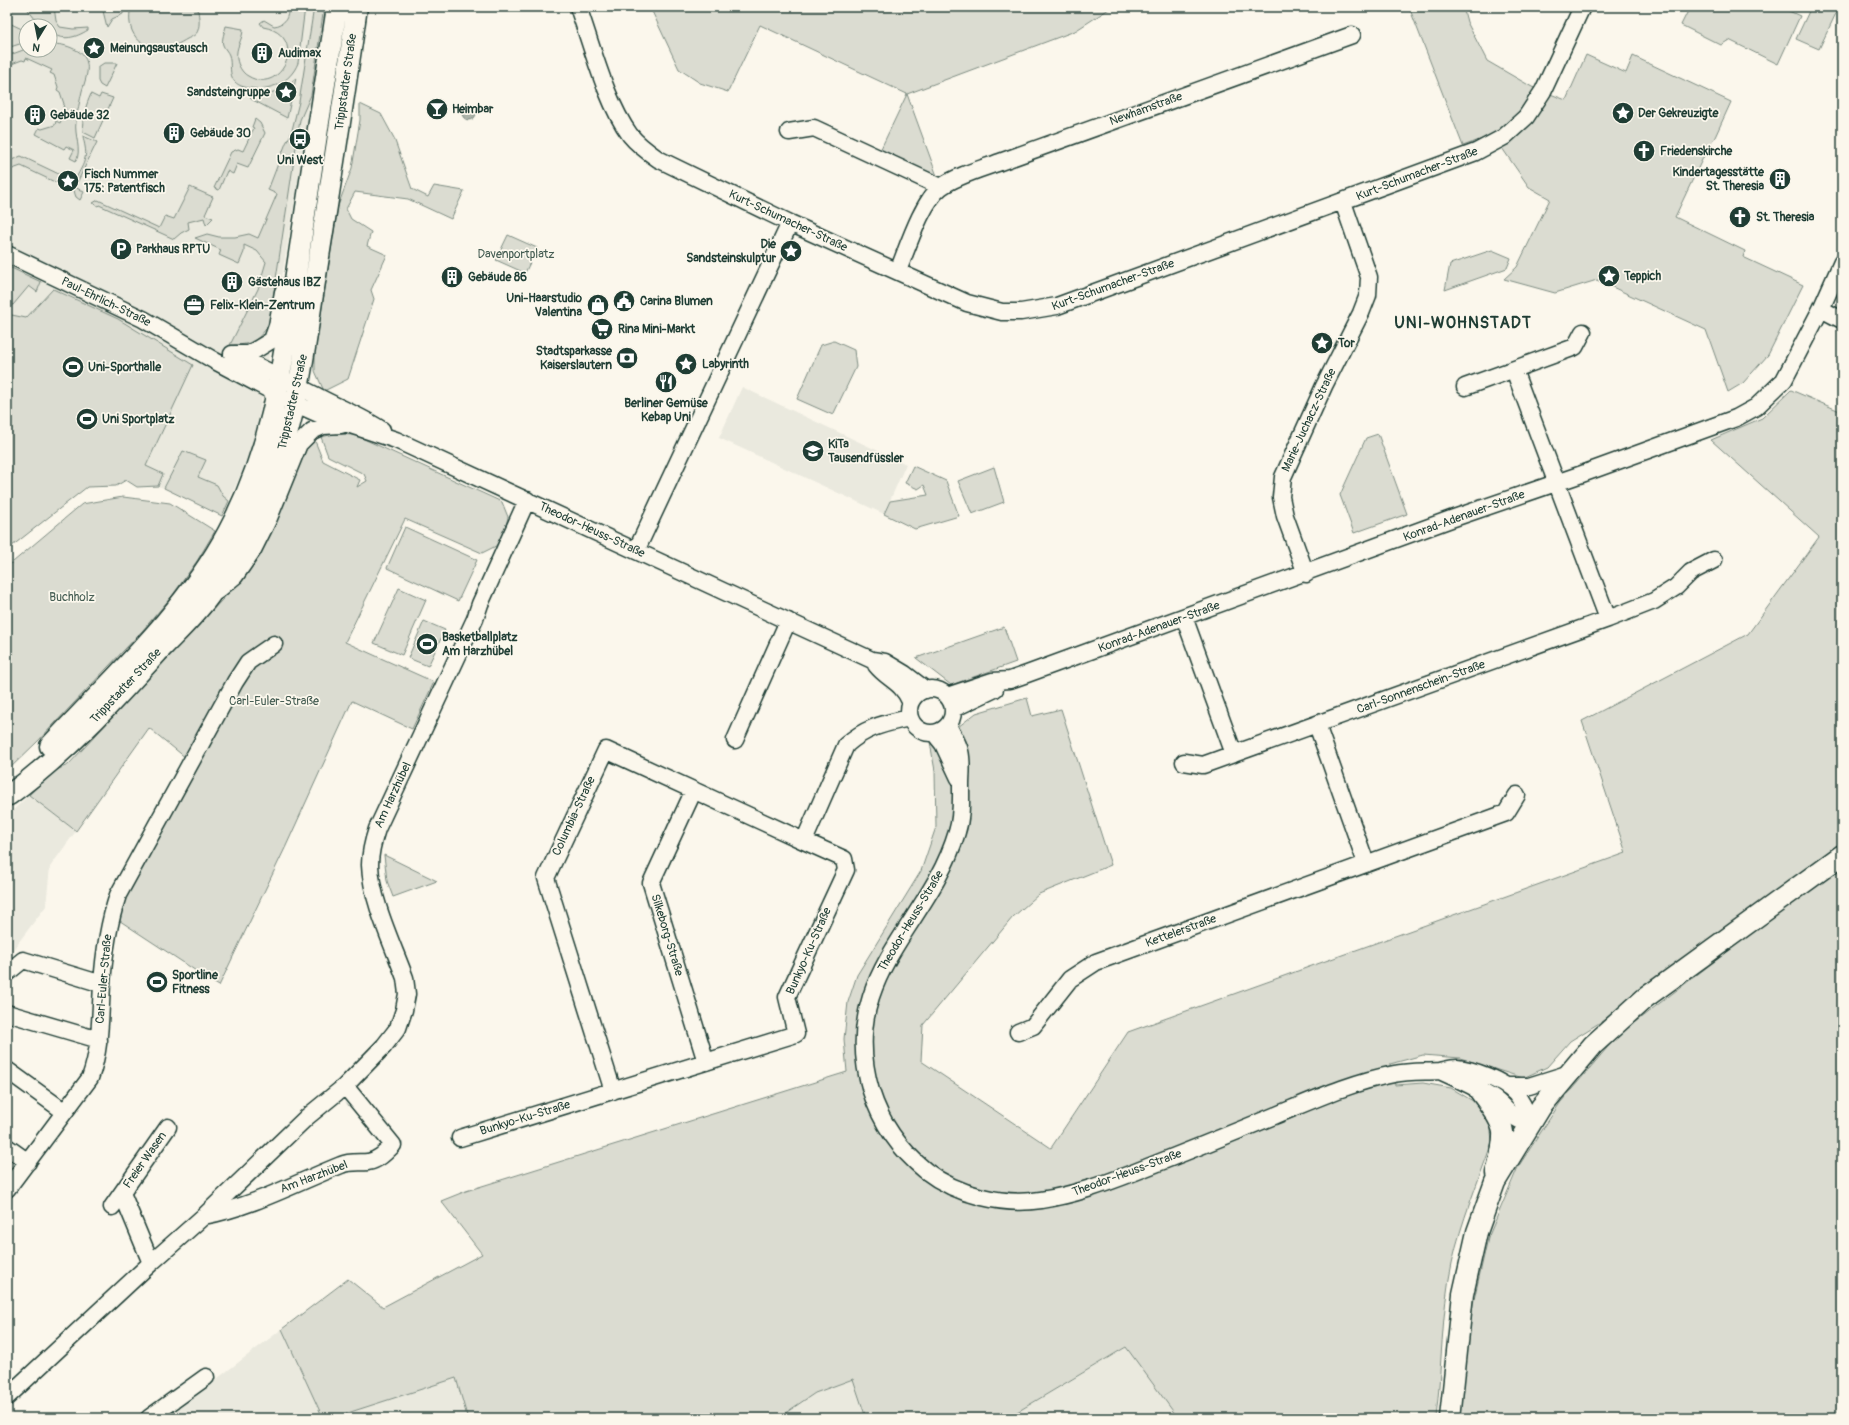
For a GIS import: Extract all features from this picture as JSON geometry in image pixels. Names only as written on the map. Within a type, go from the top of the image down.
[{"type":"main road","name":"Trippstadter Straße","points":[[8,796],[32,778],[83,732],[209,596],[238,552],[257,513],[280,458],[288,390],[296,278],[337,7]]},
{"type":"main road","name":"Trippstadter Straße","points":[[8,796],[26,772],[101,694],[195,585],[228,532],[257,470],[269,431],[288,390],[328,207],[357,7]]},
{"type":"main road","points":[[1450,1418],[1462,1294],[1476,1232],[1495,1182],[1542,1107],[1567,1074],[1592,1045],[1645,998],[1842,855]]},
{"type":"main road","points":[[1479,1090],[1491,1106],[1503,1132],[1495,1182]]},
{"type":"street","name":"Kurt-Schumacher-Straße","points":[[578,7],[611,101],[620,120],[640,146],[658,159],[790,223],[967,303],[1002,312],[1021,312],[1046,309],[1343,202],[1476,152],[1504,137],[1526,117],[1543,91],[1582,7]]},
{"type":"street","name":"Newhamstraße","points":[[898,271],[926,204],[941,187],[951,181],[1352,34]]},
{"type":"street","points":[[789,132],[814,128],[941,187]]},
{"type":"street","name":"Marie-Juchacz-Straße","points":[[1306,574],[1285,516],[1281,497],[1283,477],[1324,386],[1361,312],[1368,289],[1369,277],[1343,202]]},
{"type":"street","points":[[636,551],[790,223]]},
{"type":"street","name":"Paul-Ehrlich-Straße","points":[[7,254],[117,306],[204,353],[288,390]]},
{"type":"street","name":"Konrad-Adenauer-Straße","points":[[950,702],[994,690],[1010,680],[1736,418],[1756,407],[1784,380],[1821,309],[1842,262]]},
{"type":"street","name":"Paul-Ehrlich-Straße","points":[[204,353],[249,354],[272,340],[277,326],[283,292],[296,278]]},
{"type":"street","points":[[1821,309],[1842,320]]},
{"type":"street","points":[[1465,388],[1576,347],[1583,332]]},
{"type":"street","name":"Paul-Ehrlich-Straße","points":[[232,354],[288,390]]},
{"type":"street","points":[[1514,370],[1608,619]]},
{"type":"street","name":"Theodor-Heuss-Straße","points":[[288,390],[323,416],[349,426],[396,440],[872,660],[885,662],[905,674],[926,690],[934,689],[950,702]]},
{"type":"street","name":"Theodor-Heuss-Straße","points":[[288,390],[366,420],[396,440]]},
{"type":"street","points":[[209,596],[235,576],[253,550],[269,518],[299,444],[312,431],[323,426],[349,426]]},
{"type":"street","name":"Am Harzhübel","points":[[7,1397],[151,1263],[204,1216],[307,1117],[345,1086],[384,1046],[398,1028],[407,994],[405,978],[372,883],[370,865],[372,847],[377,829],[475,619],[480,604],[527,500]]},
{"type":"street","name":"Carl-Sonnenschein-Straße","points":[[1184,762],[1204,766],[1608,619],[1654,601],[1676,587],[1691,572],[1714,560]]},
{"type":"street","points":[[1184,617],[1234,754]]},
{"type":"street","points":[[735,740],[788,621]]},
{"type":"street","name":"Carl-Euler-Straße","points":[[7,1189],[90,1078],[95,1064],[99,1040],[105,944],[111,915],[118,895],[235,682],[248,662],[274,644]]},
{"type":"street","name":"Theodor-Heuss-Straße","points":[[872,660],[880,670],[901,686],[910,701]]},
{"type":"street","points":[[926,690],[917,694],[910,701],[908,709],[909,718],[914,727],[924,733],[935,734],[942,731],[948,725],[952,717],[950,702]]},
{"type":"street","points":[[804,841],[846,745],[859,734],[879,725],[909,718]]},
{"type":"street","name":"Theodor-Heuss-Straße","points":[[948,725],[960,751],[962,768],[962,804],[958,830],[940,875],[887,958],[874,986],[868,1007],[863,1044],[867,1076],[873,1098],[884,1123],[898,1144],[928,1172],[957,1189],[986,1198],[1013,1201],[1039,1201],[1084,1191],[1164,1161],[1347,1086],[1396,1073],[1439,1071],[1457,1068],[1479,1073],[1507,1086],[1516,1094],[1531,1123]]},
{"type":"street","points":[[1317,725],[1366,863]]},
{"type":"street","name":"Theodor-Heuss-Straße","points":[[935,734],[943,744],[961,783]]},
{"type":"street","name":"Columbia-Straße","points":[[613,1091],[546,878],[606,750],[804,841]]},
{"type":"street","name":"Silkeborg-Straße","points":[[694,790],[652,883],[706,1062]]},
{"type":"street","name":"Kettelerstraße","points":[[1018,1032],[1032,1026],[1070,978],[1096,962],[1506,813],[1517,795]]},
{"type":"street","name":"Bunkyo-Ku-Straße","points":[[460,1138],[796,1034],[787,997],[846,870],[844,859],[804,841]]},
{"type":"street","points":[[7,973],[23,960],[102,984]]},
{"type":"street","points":[[7,1013],[99,1040]]},
{"type":"street","points":[[7,1070],[65,1112]]},
{"type":"street","name":"Theodor-Heuss-Straße","points":[[1439,1071],[1468,1084],[1494,1099],[1511,1116],[1522,1122],[1531,1123]]},
{"type":"street","points":[[1507,1086],[1529,1086],[1567,1074]]},
{"type":"street","name":"Am Harzhübel","points":[[204,1216],[224,1212],[343,1164],[370,1162],[380,1157],[393,1145],[345,1086]]},
{"type":"street","name":"Freier Wasen","points":[[112,1207],[168,1127]]},
{"type":"street","points":[[7,1147],[28,1162]]},
{"type":"street","name":"Freier Wasen","points":[[122,1193],[151,1263]]},
{"type":"street","points":[[149,1418],[206,1377]]},
{"type":"shaded area","points":[[7,7],[327,7],[255,439],[222,516],[158,486],[137,487],[126,480],[116,486],[87,487],[7,550]]},
{"type":"shaded area","points":[[466,106],[472,106],[476,110],[476,116],[472,120],[466,120],[462,116],[462,110]]},
{"type":"shaded area","name":"KiTa Tausendfüssler","points":[[742,387],[906,464],[884,514],[719,438]]},
{"type":"shaded area","points":[[29,795],[76,831],[50,867],[46,906],[9,955],[7,953],[7,816]]},
{"type":"shaded area","points":[[282,1329],[323,1418],[166,1418]]},
{"type":"shaded area","points":[[1127,1347],[1178,1418],[1007,1418],[1112,1356]]},
{"type":"shaded area","points":[[456,1378],[468,1416],[462,1418],[332,1418]]},
{"type":"shaded area","points":[[854,1379],[866,1418],[778,1418],[815,1393]]},
{"type":"green space","points":[[26,7],[54,7],[56,18],[34,18]]},
{"type":"green space","points":[[102,7],[123,7],[123,14],[112,19],[107,27]]},
{"type":"green space","points":[[131,7],[193,7],[198,11],[199,28],[195,35],[176,45],[164,48],[147,46],[136,37],[132,31],[130,24]]},
{"type":"green space","points":[[288,7],[305,7],[298,63],[290,76],[272,87],[257,89],[247,88],[235,82],[231,73],[229,55],[223,43],[226,26],[243,29],[238,47],[237,59],[238,64],[244,73],[260,80],[271,78],[280,72],[286,62],[288,52],[285,41],[277,32],[263,27],[260,23],[264,20],[274,26],[281,24],[286,20]]},
{"type":"green space","points":[[314,7],[324,7],[311,95],[300,120],[269,325],[257,339],[249,343],[230,345],[258,289],[266,262],[257,251],[244,245],[244,252],[239,264],[219,255],[221,250],[195,238],[207,234],[219,237],[235,237],[249,234],[258,238],[277,194],[268,190],[286,143],[291,134],[299,102]]},
{"type":"green space","points":[[650,7],[1112,7],[1075,31],[907,94],[760,25],[728,92],[700,83],[679,69]]},
{"type":"green space","points":[[1409,7],[1463,7],[1467,22],[1487,61],[1532,87],[1566,100],[1586,55],[1626,73],[1633,56],[1731,102],[1675,217],[1745,251],[1743,257],[1803,285],[1768,355],[1743,383],[1728,392],[1706,330],[1597,280],[1555,293],[1504,279],[1517,267],[1550,199],[1529,187],[1493,135],[1463,146]]},
{"type":"green space","points":[[1690,7],[1780,7],[1800,16],[1778,64],[1729,40],[1721,45],[1681,25]]},
{"type":"green space","points":[[1811,7],[1839,7],[1819,49],[1796,39]]},
{"type":"green space","points":[[7,22],[18,27],[18,45],[7,48]]},
{"type":"green space","points":[[58,24],[60,27],[73,29],[88,28],[88,30],[74,37],[58,36]]},
{"type":"green space","points":[[58,45],[74,49],[84,57],[87,62],[86,79],[76,122],[78,157],[76,161],[70,158],[74,150],[66,146],[64,149],[36,134],[39,128],[42,129],[55,125],[56,121],[60,123],[66,109],[63,107],[64,104],[60,92],[57,90],[58,87],[54,75],[50,73],[52,70],[26,58],[58,58]]},
{"type":"green space","points":[[18,52],[18,58],[26,58],[25,61],[22,60],[7,67],[7,56]]},
{"type":"green space","points":[[104,63],[117,63],[105,88],[100,85],[98,81],[98,67]]},
{"type":"green space","points":[[296,78],[287,118],[251,99],[249,94],[274,92]]},
{"type":"green space","points":[[91,94],[99,98],[101,94],[113,98],[95,138],[83,132],[84,113]]},
{"type":"green space","points":[[907,94],[941,187],[877,157]]},
{"type":"green space","points":[[360,104],[381,114],[394,138],[412,189],[428,197],[434,186],[464,191],[451,219],[408,199],[355,192],[346,209],[351,219],[371,232],[367,246],[387,255],[371,290],[374,299],[348,379],[324,391],[315,371],[315,352],[338,206],[352,168],[360,120]]},
{"type":"green space","points":[[255,119],[260,123],[265,133],[248,168],[237,164],[233,174],[227,171],[219,190],[214,188],[231,152],[238,149],[243,151],[254,128],[252,127]]},
{"type":"green space","points":[[83,136],[97,142],[75,187],[84,192],[80,200],[76,197],[74,186],[86,155]]},
{"type":"green space","points":[[21,156],[63,176],[59,184],[21,166],[7,171],[7,162]]},
{"type":"green space","points":[[190,187],[213,197],[205,215],[213,218],[206,225],[204,218],[188,222],[189,229],[174,239],[93,203],[98,200],[159,228],[165,216],[174,219]]},
{"type":"green space","name":"Davenportplatz","points":[[508,235],[537,248],[525,273],[496,260]]},
{"type":"green space","points":[[1492,250],[1511,258],[1507,268],[1445,290],[1450,264]]},
{"type":"green space","points":[[7,266],[41,282],[37,292],[29,286],[13,305],[7,304]]},
{"type":"green space","name":"Uni Sportplatz","points":[[53,289],[118,319],[193,365],[146,466],[163,474],[158,486],[137,487],[126,480],[116,486],[87,487],[7,550],[7,314],[26,318]]},
{"type":"green space","points":[[834,341],[854,350],[856,367],[833,415],[797,399],[821,345]]},
{"type":"green space","points":[[1791,390],[1842,412],[1842,842],[1645,987],[1604,1020],[1570,1041],[1547,1067],[1523,1078],[1460,1058],[1423,1055],[1390,1064],[1395,1085],[1423,1083],[1451,1088],[1478,1104],[1490,1120],[1492,1142],[1460,1232],[1448,1282],[1436,1418],[1178,1418],[1126,1347],[1007,1418],[866,1418],[853,1379],[815,1393],[778,1418],[462,1418],[467,1416],[456,1378],[332,1418],[323,1418],[282,1329],[348,1279],[383,1307],[482,1254],[441,1201],[466,1191],[847,1072],[844,1039],[848,1002],[857,975],[921,871],[936,827],[935,771],[930,742],[958,727],[976,713],[1027,698],[1032,716],[1061,709],[1111,865],[1039,894],[1013,917],[923,1025],[921,1061],[1051,1148],[1128,1032],[1626,853],[1582,721],[1748,634],[1819,537],[1711,440],[1762,418]]},
{"type":"green space","name":"Carl-Euler-Straße","points":[[334,434],[355,435],[502,502],[508,517],[505,530],[496,546],[482,553],[405,519],[345,642],[434,682],[412,729],[352,701],[286,846],[219,986],[111,915],[191,762],[149,728],[76,831],[29,795],[54,771],[68,765],[235,586],[255,560],[307,448],[315,441],[323,461],[360,480],[357,487],[367,481],[364,474],[328,456],[321,437]]},
{"type":"green space","points":[[1378,434],[1407,514],[1354,533],[1340,495],[1366,438]]},
{"type":"green space","points":[[183,451],[206,460],[198,477],[217,485],[223,496],[229,501],[222,516],[164,488]]},
{"type":"green space","points":[[913,466],[946,481],[959,516],[915,529],[884,514],[890,501],[928,495],[924,485],[918,489],[905,483]]},
{"type":"green space","points":[[994,467],[1004,502],[972,514],[958,481]]},
{"type":"green space","name":"Buchholz","points":[[123,497],[170,503],[215,531],[197,561],[172,596],[143,630],[38,741],[7,771],[7,567],[82,504]]},
{"type":"green space","points":[[405,527],[477,560],[458,601],[387,568]]},
{"type":"green space","points":[[399,588],[426,600],[402,655],[374,643]]},
{"type":"green space","name":"Basketballplatz Am Harzhübel","points":[[424,621],[445,630],[428,666],[408,658]]},
{"type":"green space","points":[[1004,627],[1016,662],[951,685],[916,658]]},
{"type":"green space","points":[[384,855],[437,881],[393,897],[387,881]]},
{"type":"green space","points":[[1842,864],[1842,1418],[1460,1418],[1473,1304],[1488,1238],[1518,1167],[1560,1103],[1618,1035]]},
{"type":"place","name":"Meinungsaustausch","points":[[94,48]]},
{"type":"place","name":"Audimax","points":[[262,53]]},
{"type":"place","name":"Sandsteingruppe","points":[[286,92]]},
{"type":"place","name":"Heimbar","points":[[437,109]]},
{"type":"place","name":"Der Gekreuzigte","points":[[1623,113]]},
{"type":"place","name":"Gebäude 32","points":[[35,115]]},
{"type":"place","name":"Gebäude 30","points":[[174,133]]},
{"type":"place","name":"Uni West","points":[[300,139]]},
{"type":"place","name":"Friedenskirche","points":[[1644,151]]},
{"type":"place","name":"Kindertagesstätte St. Theresia","points":[[1780,179]]},
{"type":"place","name":"Fisch Nummer 175: Patentfisch","points":[[68,181]]},
{"type":"place","name":"St. Theresia","points":[[1740,217]]},
{"type":"place","name":"Parkhaus RPTU","points":[[121,249]]},
{"type":"place","name":"Die Sandsteinskulptur","points":[[791,251]]},
{"type":"place","name":"Teppich","points":[[1609,276]]},
{"type":"place","name":"Gebäude 86","points":[[452,277]]},
{"type":"place","name":"Gästehaus IBZ","points":[[232,282]]},
{"type":"place","name":"Carina Blumen","points":[[624,301]]},
{"type":"place","name":"Felix-Klein-Zentrum","points":[[194,305]]},
{"type":"place","name":"Uni-Haarstudio Valentina","points":[[598,305]]},
{"type":"place","name":"Rina Mini-Markt","points":[[602,329]]},
{"type":"place","name":"Tor","points":[[1322,343]]},
{"type":"place","name":"Stadtsparkasse Kaiserslautern","points":[[627,358]]},
{"type":"place","name":"Labyrinth","points":[[686,364]]},
{"type":"place","name":"Uni-Sporthalle","points":[[73,367]]},
{"type":"place","name":"Berliner Gemüse Kebap Uni","points":[[666,382]]},
{"type":"place","name":"Uni Sportplatz","points":[[87,419]]},
{"type":"place","name":"KiTa Tausendfüssler","points":[[813,451]]},
{"type":"place","name":"Basketballplatz Am Harzhübel","points":[[427,644]]},
{"type":"place","name":"Sportline Fitness","points":[[157,982]]},
{"type":"district","name":"UNI-WOHNSTADT","points":[[1463,323]]}]
